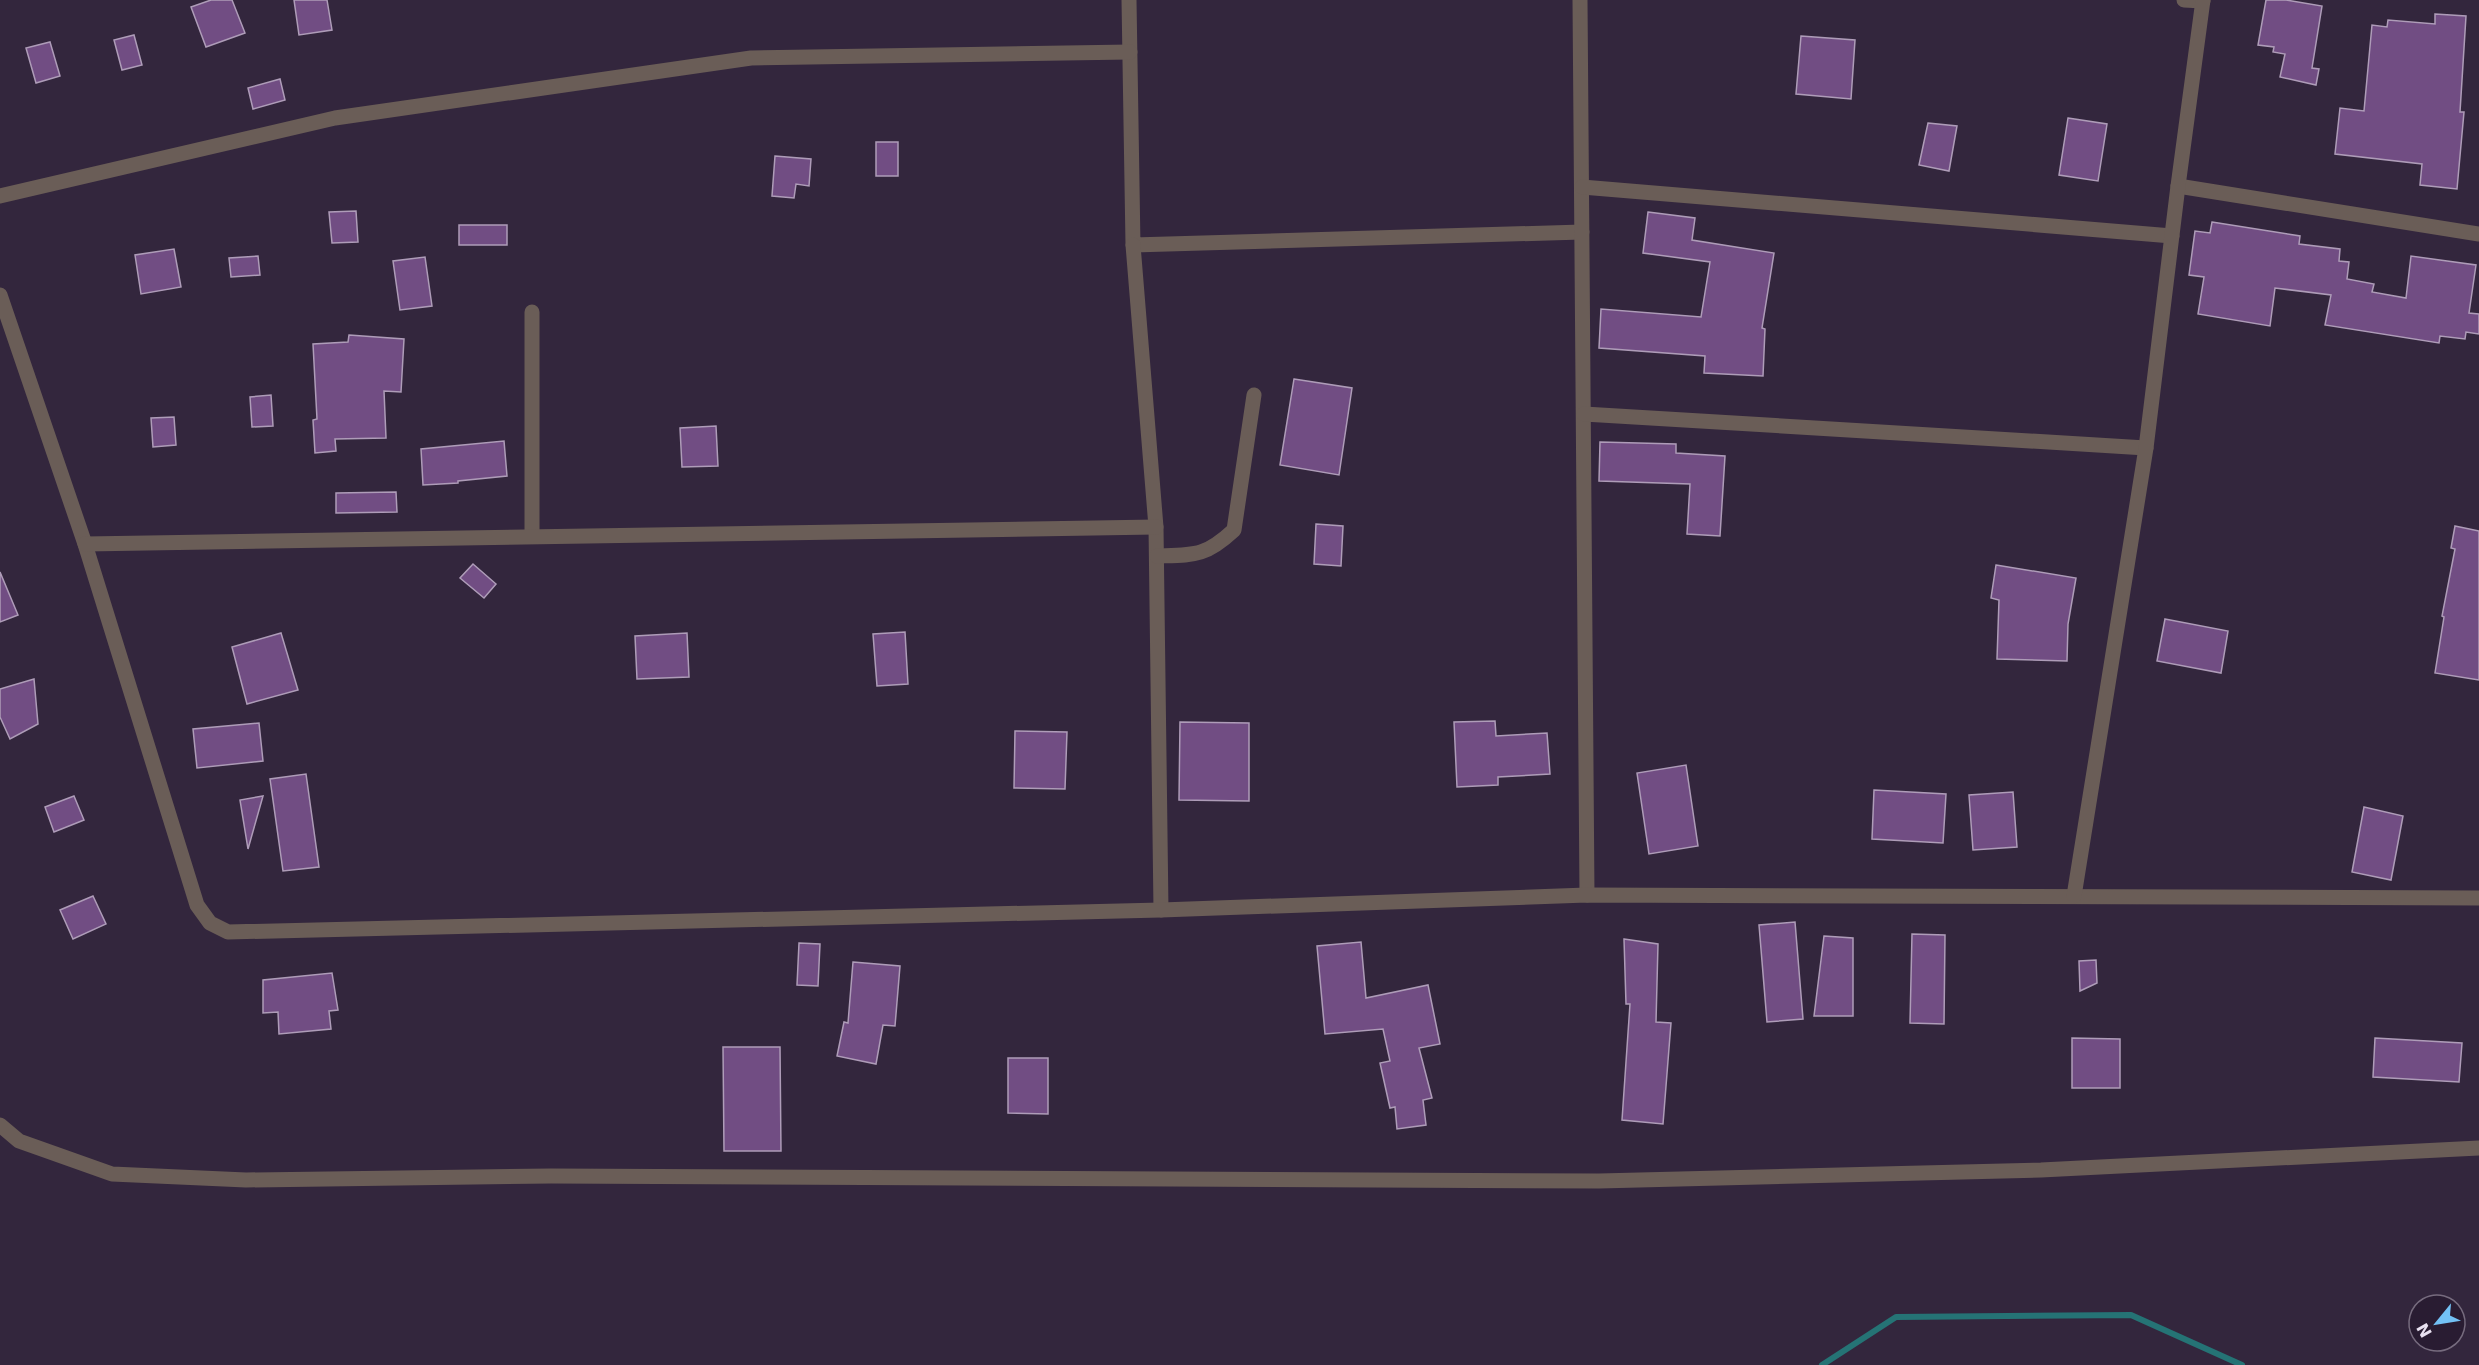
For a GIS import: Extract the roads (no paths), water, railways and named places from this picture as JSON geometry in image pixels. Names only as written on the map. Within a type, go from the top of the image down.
[{"type":"street","points":[[1130,0],[1133,245],[1156,527],[1161,910]]},
{"type":"street","points":[[1580,0],[1587,895]]},
{"type":"street","points":[[2074,896],[2146,448],[2203,1],[2184,0]]},
{"type":"street","points":[[0,196],[335,118],[751,58],[1130,52]]},
{"type":"street","points":[[2178,186],[2479,234]]},
{"type":"street","points":[[1582,187],[2172,236]]},
{"type":"street","points":[[1133,245],[1582,232]]},
{"type":"street","points":[[0,295],[85,544],[197,905],[210,923],[228,932],[1161,910],[1587,895],[2479,898]]},
{"type":"street","points":[[532,312],[532,536]]},
{"type":"street","points":[[1156,556],[1196,554],[1209,550],[1234,530],[1254,395]]},
{"type":"street","points":[[1584,414],[2146,448]]},
{"type":"street","points":[[85,544],[1156,527]]},
{"type":"street","points":[[0,1125],[19,1141],[112,1174],[246,1180],[551,1176],[1599,1181],[2041,1170],[2479,1148]]},
{"type":"waterway","points":[[1822,1365],[1896,1317],[2131,1315],[2242,1365]]}]
